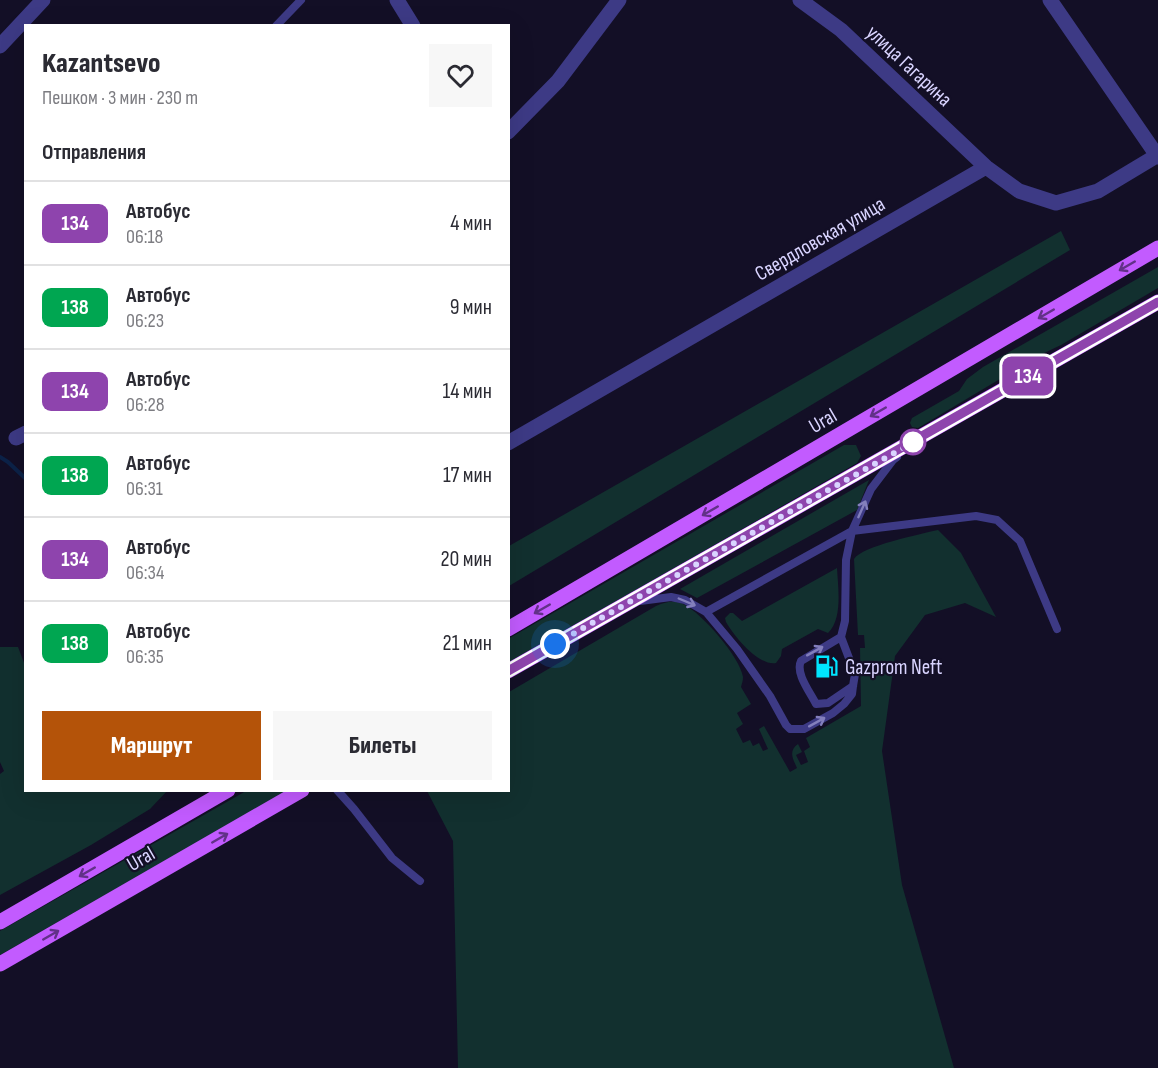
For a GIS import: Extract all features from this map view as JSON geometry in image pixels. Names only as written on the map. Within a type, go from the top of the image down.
[{"type":"main road","name":"Ural","points":[[510,627],[1156,249]]},
{"type":"main road","points":[[510,670],[1158,302]]},
{"type":"main road","name":"Ural","points":[[0,922],[225,792]]},
{"type":"main road","name":"Ural","points":[[0,964],[299,792]]},
{"type":"street","points":[[0,46],[44,0]]},
{"type":"street","points":[[397,0],[412,24]]},
{"type":"street","points":[[510,130],[558,81],[619,0]]},
{"type":"street","name":"улица Гагарина","points":[[800,0],[841,30],[986,167]]},
{"type":"street","points":[[986,167],[1019,191],[1056,203],[1098,190],[1158,156],[1050,0]]},
{"type":"street","name":"Свердловская улица","points":[[510,442],[986,167]]},
{"type":"lane","points":[[278,24],[301,0]]},
{"type":"lane","points":[[630,603],[671,597],[685,600],[706,612],[737,649],[790,729],[804,729],[833,713],[844,705],[852,694],[854,686],[855,674],[841,637],[845,621],[846,560],[852,531],[871,489],[893,460],[919,439]]},
{"type":"lane","points":[[706,612],[852,531],[976,516],[997,520],[1020,540],[1057,629]]},
{"type":"lane","points":[[841,637],[805,657],[798,665],[799,672],[816,704],[828,703],[854,686]]},
{"type":"lane","points":[[339,792],[392,858],[420,882]]},
{"type":"green space","points":[[1061,231],[1070,250],[510,585],[510,545]]},
{"type":"green space","points":[[1158,267],[1158,288],[918,428],[912,427],[910,423],[912,418],[959,391],[967,379],[983,367]]},
{"type":"green space","points":[[844,445],[856,445],[861,456],[857,463],[510,662],[510,638]]},
{"type":"green space","points":[[869,480],[857,510],[697,598],[680,589]]},
{"type":"green space","points":[[938,530],[961,553],[996,617],[965,603],[925,615],[895,656],[882,751],[902,885],[954,1068],[458,1068],[453,841],[428,792],[510,792],[510,691],[656,606],[670,602],[680,603],[691,609],[710,626],[728,647],[740,668],[743,677],[741,687],[751,704],[737,713],[743,724],[736,729],[743,743],[750,740],[753,746],[759,743],[763,751],[768,749],[759,729],[764,726],[790,772],[797,768],[792,755],[793,749],[798,744],[802,752],[796,755],[801,765],[808,762],[804,751],[810,747],[806,738],[861,706],[860,648],[865,648],[864,635],[858,635],[854,559],[859,554],[880,545]]},
{"type":"green space","points":[[837,568],[838,611],[833,627],[828,633],[818,629],[782,649],[781,656],[776,663],[769,663],[754,655],[726,622],[725,618],[730,613],[742,621]]},
{"type":"green space","points":[[0,647],[18,647],[24,663],[24,792],[166,792],[150,809],[91,845],[0,895],[0,774],[4,771],[0,762]]},
{"type":"green space","points":[[244,792],[285,792],[0,955],[0,931]]},
{"type":"waterway","points":[[0,457],[24,477]]},
{"type":"bus line","name":"134","points":[[510,670],[1158,302]]},
{"type":"place","name":"Gazprom Neft","points":[[827,667]]},
{"type":"route","points":[[555,644],[919,439],[913,442]]}]
